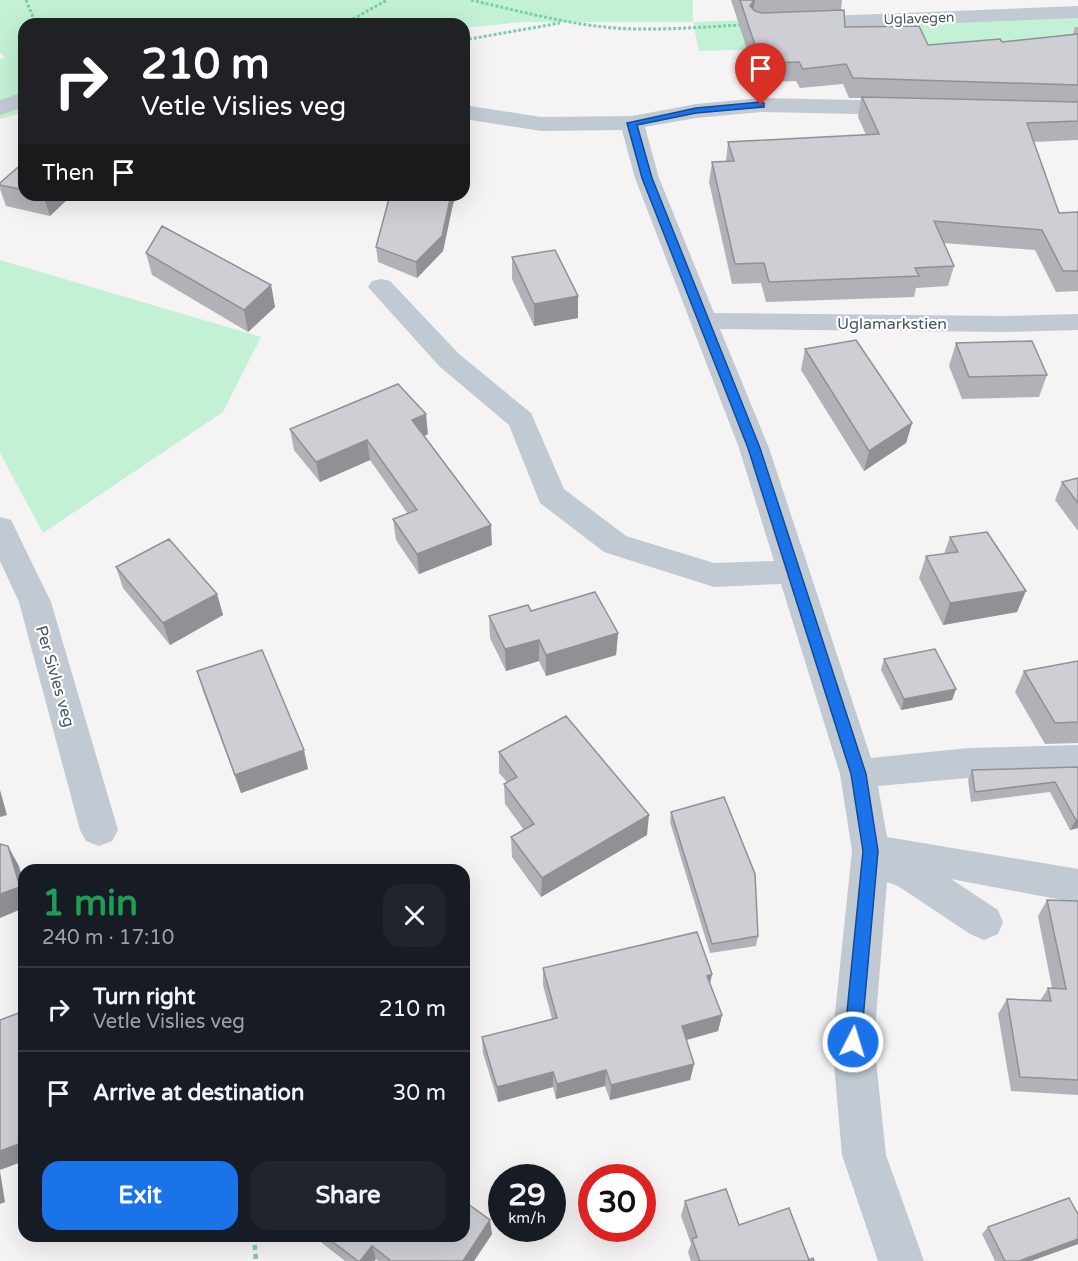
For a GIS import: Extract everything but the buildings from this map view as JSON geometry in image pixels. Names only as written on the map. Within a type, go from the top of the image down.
[{"type":"street","name":"Uglavegen","points":[[760,24],[1078,12]]},
{"type":"street","points":[[0,108],[18,101]]},
{"type":"street","points":[[470,113],[541,124],[632,123],[696,111],[761,105],[925,109]]},
{"type":"street","points":[[632,123],[647,178],[754,448],[858,774],[870,855],[853,1042],[864,1155],[901,1261]]},
{"type":"street","points":[[381,287],[448,360],[521,420],[550,495],[615,544],[714,574],[794,572]]},
{"type":"street","name":"Uglamarkstien","points":[[705,321],[981,324],[1078,322]]},
{"type":"street","name":"Per Sivles veg","points":[[0,528],[35,602],[99,830]]},
{"type":"street","points":[[858,774],[935,764],[1008,760],[1078,760]]},
{"type":"street","points":[[870,855],[935,860],[1078,886]]},
{"type":"street","points":[[870,855],[911,874],[984,922]]},
{"type":"path","points":[[26,0],[34,18]]},
{"type":"path","points":[[355,18],[387,0]]},
{"type":"path","points":[[471,0],[564,22],[599,27],[681,28],[760,24]]},
{"type":"path","points":[[470,39],[564,22]]},
{"type":"path","points":[[254,1242],[256,1261]]},
{"type":"green space","points":[[0,0],[693,0],[693,22],[521,22],[470,27],[470,18],[18,18],[18,114],[0,119],[0,60],[5,57],[0,53]]},
{"type":"green space","points":[[1078,8],[1078,40],[699,51],[693,22]]},
{"type":"green space","points":[[0,260],[261,337],[223,412],[43,533],[0,453]]},
{"type":"route","points":[[761,105],[696,111],[632,123],[647,178],[754,448],[858,774],[871,851],[853,1042]]}]
